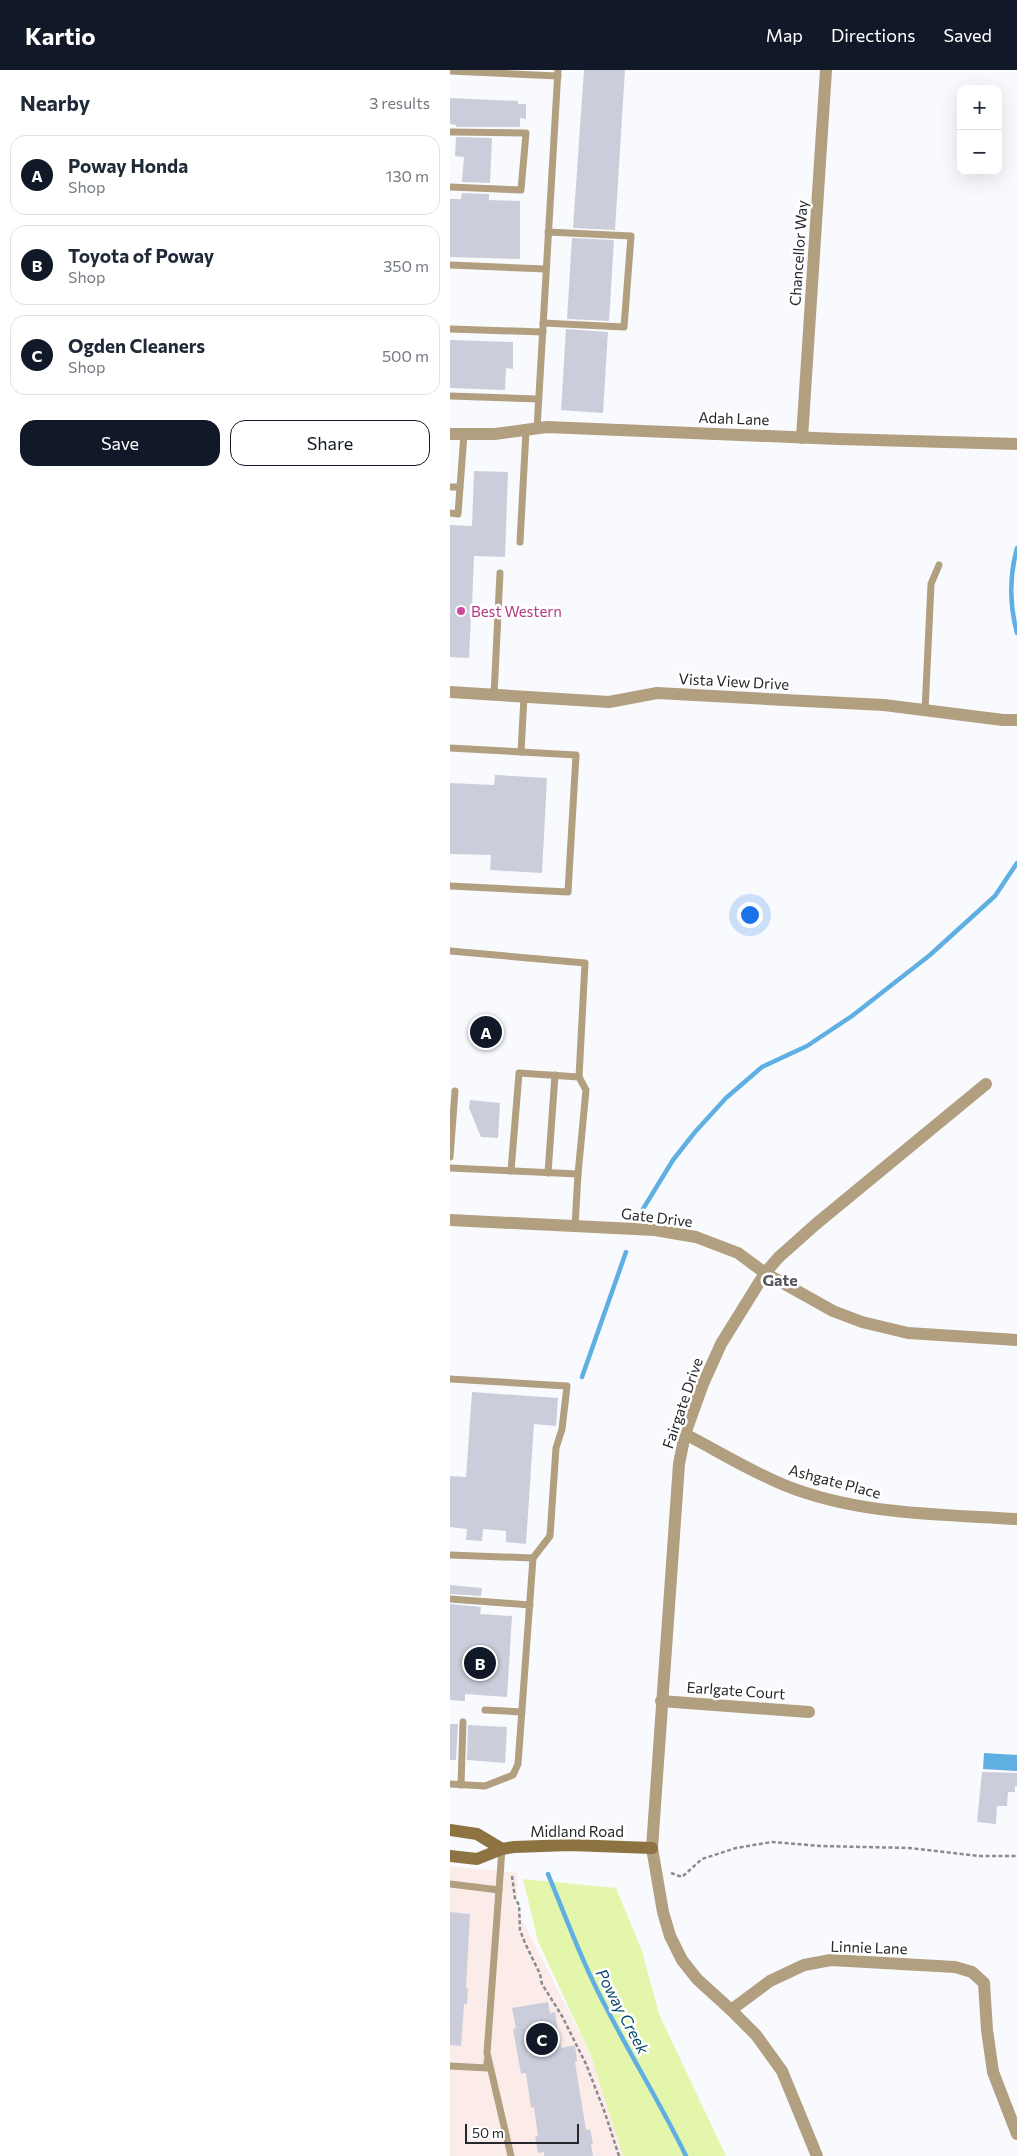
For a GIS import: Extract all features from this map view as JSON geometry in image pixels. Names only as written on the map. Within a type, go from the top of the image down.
[{"type":"street","name":"Chancellor Way","points":[[802,438],[826,70]]},
{"type":"street","name":"Adah Lane","points":[[450,434],[495,434],[547,427],[802,438],[1017,444]]},
{"type":"street","name":"Vista View Drive","points":[[450,692],[609,702],[657,693],[872,704],[1002,720],[1017,720]]},
{"type":"street","name":"Fairgate Drive","points":[[817,2156],[782,2071],[756,2035],[697,1979],[682,1960],[670,1936],[655,1868],[652,1848],[676,1494],[686,1434],[703,1384],[721,1344],[766,1273],[780,1257],[816,1224],[986,1084]]},
{"type":"street","name":"Gate Drive","points":[[450,1220],[656,1230],[696,1237],[738,1253],[766,1273],[832,1311],[862,1322],[908,1333],[1017,1340]]},
{"type":"street","name":"Ashgate Place","points":[[686,1434],[784,1485],[829,1499],[884,1511],[1017,1518]]},
{"type":"street","name":"Earlgate Court","points":[[661,1701],[809,1712]]},
{"type":"street","points":[[450,1830],[477,1834],[502,1849]]},
{"type":"street","name":"Midland Road","points":[[450,1856],[477,1859],[502,1849],[570,1845],[652,1848]]},
{"type":"street","name":"Linnie Lane","points":[[731,2010],[770,1981],[804,1965],[831,1960],[955,1968],[972,1972],[984,1983],[987,2030],[993,2072],[1017,2134]]},
{"type":"lane","points":[[450,71],[558,73],[538,400],[531,430],[520,542]]},
{"type":"lane","points":[[450,132],[526,133],[521,190],[450,187]]},
{"type":"lane","points":[[543,323],[624,327],[632,236],[548,232]]},
{"type":"lane","points":[[450,265],[546,269]]},
{"type":"lane","points":[[450,329],[542,332]]},
{"type":"lane","points":[[450,396],[538,400]]},
{"type":"lane","points":[[450,514],[458,514],[464,434]]},
{"type":"lane","points":[[450,487],[460,488]]},
{"type":"lane","points":[[925,711],[930,584],[939,565]]},
{"type":"lane","points":[[494,695],[500,573]]},
{"type":"lane","points":[[474,612],[498,614]]},
{"type":"lane","points":[[521,752],[524,697]]},
{"type":"lane","points":[[450,748],[576,755],[568,892],[450,886]]},
{"type":"lane","points":[[450,951],[585,963],[578,1077],[586,1090],[575,1226]]},
{"type":"lane","points":[[511,1171],[519,1073],[578,1077]]},
{"type":"lane","points":[[548,1173],[555,1075]]},
{"type":"lane","points":[[450,1157],[455,1091]]},
{"type":"lane","points":[[450,1168],[578,1174]]},
{"type":"lane","points":[[450,1379],[567,1386],[562,1429],[556,1448],[550,1536],[533,1558],[518,1764],[513,1775],[485,1786],[450,1784]]},
{"type":"lane","points":[[450,1555],[533,1558]]},
{"type":"lane","points":[[450,1598],[530,1605]]},
{"type":"lane","points":[[485,1710],[522,1712]]},
{"type":"lane","points":[[461,1785],[463,1722]]},
{"type":"lane","points":[[450,2066],[487,2068],[502,1849]]},
{"type":"lane","points":[[450,1884],[499,1890]]},
{"type":"lane","points":[[487,2053],[511,2156]]},
{"type":"path","points":[[655,1868],[682,1877],[702,1859],[736,1848],[772,1842],[821,1846],[908,1848],[979,1856],[1017,1856]]},
{"type":"path","points":[[513,1871],[515,1898],[519,1905],[520,1930],[540,1974],[542,1984],[562,2016],[586,2064],[619,2156]]},
{"type":"shaded area","points":[[450,1866],[518,1873],[516,1907],[592,2058],[627,2156],[450,2156]]},
{"type":"green space","points":[[523,1879],[616,1888],[642,1951],[659,2014],[726,2156],[623,2156],[592,2058],[538,1941]]},
{"type":"water","points":[[984,1753],[1017,1755],[1017,1771],[983,1769]]},
{"type":"building","points":[[584,70],[625,70],[615,230],[573,228]]},
{"type":"building","points":[[450,98],[518,101],[518,104],[526,104],[526,119],[520,118],[520,127],[456,127],[456,125],[450,124]]},
{"type":"building","points":[[456,137],[492,138],[490,183],[462,182],[464,157],[455,156]]},
{"type":"building","points":[[462,193],[489,194],[489,200],[520,201],[520,259],[450,257],[450,199],[461,199]]},
{"type":"building","points":[[572,238],[614,240],[609,321],[567,319]]},
{"type":"building","points":[[566,329],[608,332],[603,413],[561,410]]},
{"type":"building","points":[[450,340],[513,342],[513,369],[506,368],[505,390],[450,388]]},
{"type":"building","points":[[474,471],[508,472],[505,557],[474,556],[472,607],[469,612],[471,617],[469,658],[450,657],[450,525],[472,526]]},
{"type":"building","points":[[495,775],[547,778],[542,873],[490,870],[491,855],[450,854],[450,783],[494,785]]},
{"type":"building","points":[[470,1100],[500,1103],[498,1138],[481,1137],[469,1108]]},
{"type":"building","points":[[472,1392],[558,1398],[556,1426],[534,1424],[526,1544],[506,1542],[506,1531],[483,1529],[482,1541],[466,1540],[467,1529],[450,1527],[450,1476],[466,1477]]},
{"type":"building","points":[[450,1585],[482,1588],[481,1596],[450,1594]]},
{"type":"building","points":[[450,1604],[481,1607],[480,1614],[512,1616],[507,1697],[465,1694],[465,1701],[450,1700]]},
{"type":"building","points":[[450,1724],[458,1724],[456,1760],[450,1760]]},
{"type":"building","points":[[468,1725],[507,1727],[505,1763],[467,1760]]},
{"type":"building","points":[[982,1772],[1017,1773],[1017,1786],[1015,1786],[1015,1792],[1008,1792],[1007,1806],[997,1806],[996,1824],[977,1822]]},
{"type":"building","points":[[450,1912],[470,1914],[466,1988],[468,1988],[467,2004],[464,2004],[461,2046],[450,2045]]},
{"type":"building","points":[[548,2002],[550,2013],[555,2012],[561,2048],[575,2045],[577,2061],[575,2062],[586,2130],[590,2129],[593,2156],[544,2156],[544,2152],[538,2153],[535,2137],[538,2136],[534,2107],[531,2108],[526,2073],[521,2074],[513,2029],[516,2028],[512,2008]]},
{"type":"waterway","points":[[1017,548],[1012,569],[1011,590],[1012,611],[1017,633]]},
{"type":"waterway","points":[[643,1209],[673,1160],[726,1098],[762,1067],[807,1046],[852,1016],[930,955],[995,896],[1017,863]]},
{"type":"waterway","points":[[582,1377],[626,1252]]},
{"type":"waterway","name":"Poway Creek","points":[[548,1874],[591,1978],[686,2156]]},
{"type":"place","name":"Best Western","points":[[461,611]]},
{"type":"place","name":"Poway Honda","points":[[486,1032]]},
{"type":"place","name":"Toyota of Poway","points":[[480,1663]]},
{"type":"place","name":"Ogden Cleaners","points":[[542,2039]]},
{"type":"district","name":"Gate","points":[[780,1279]]}]
